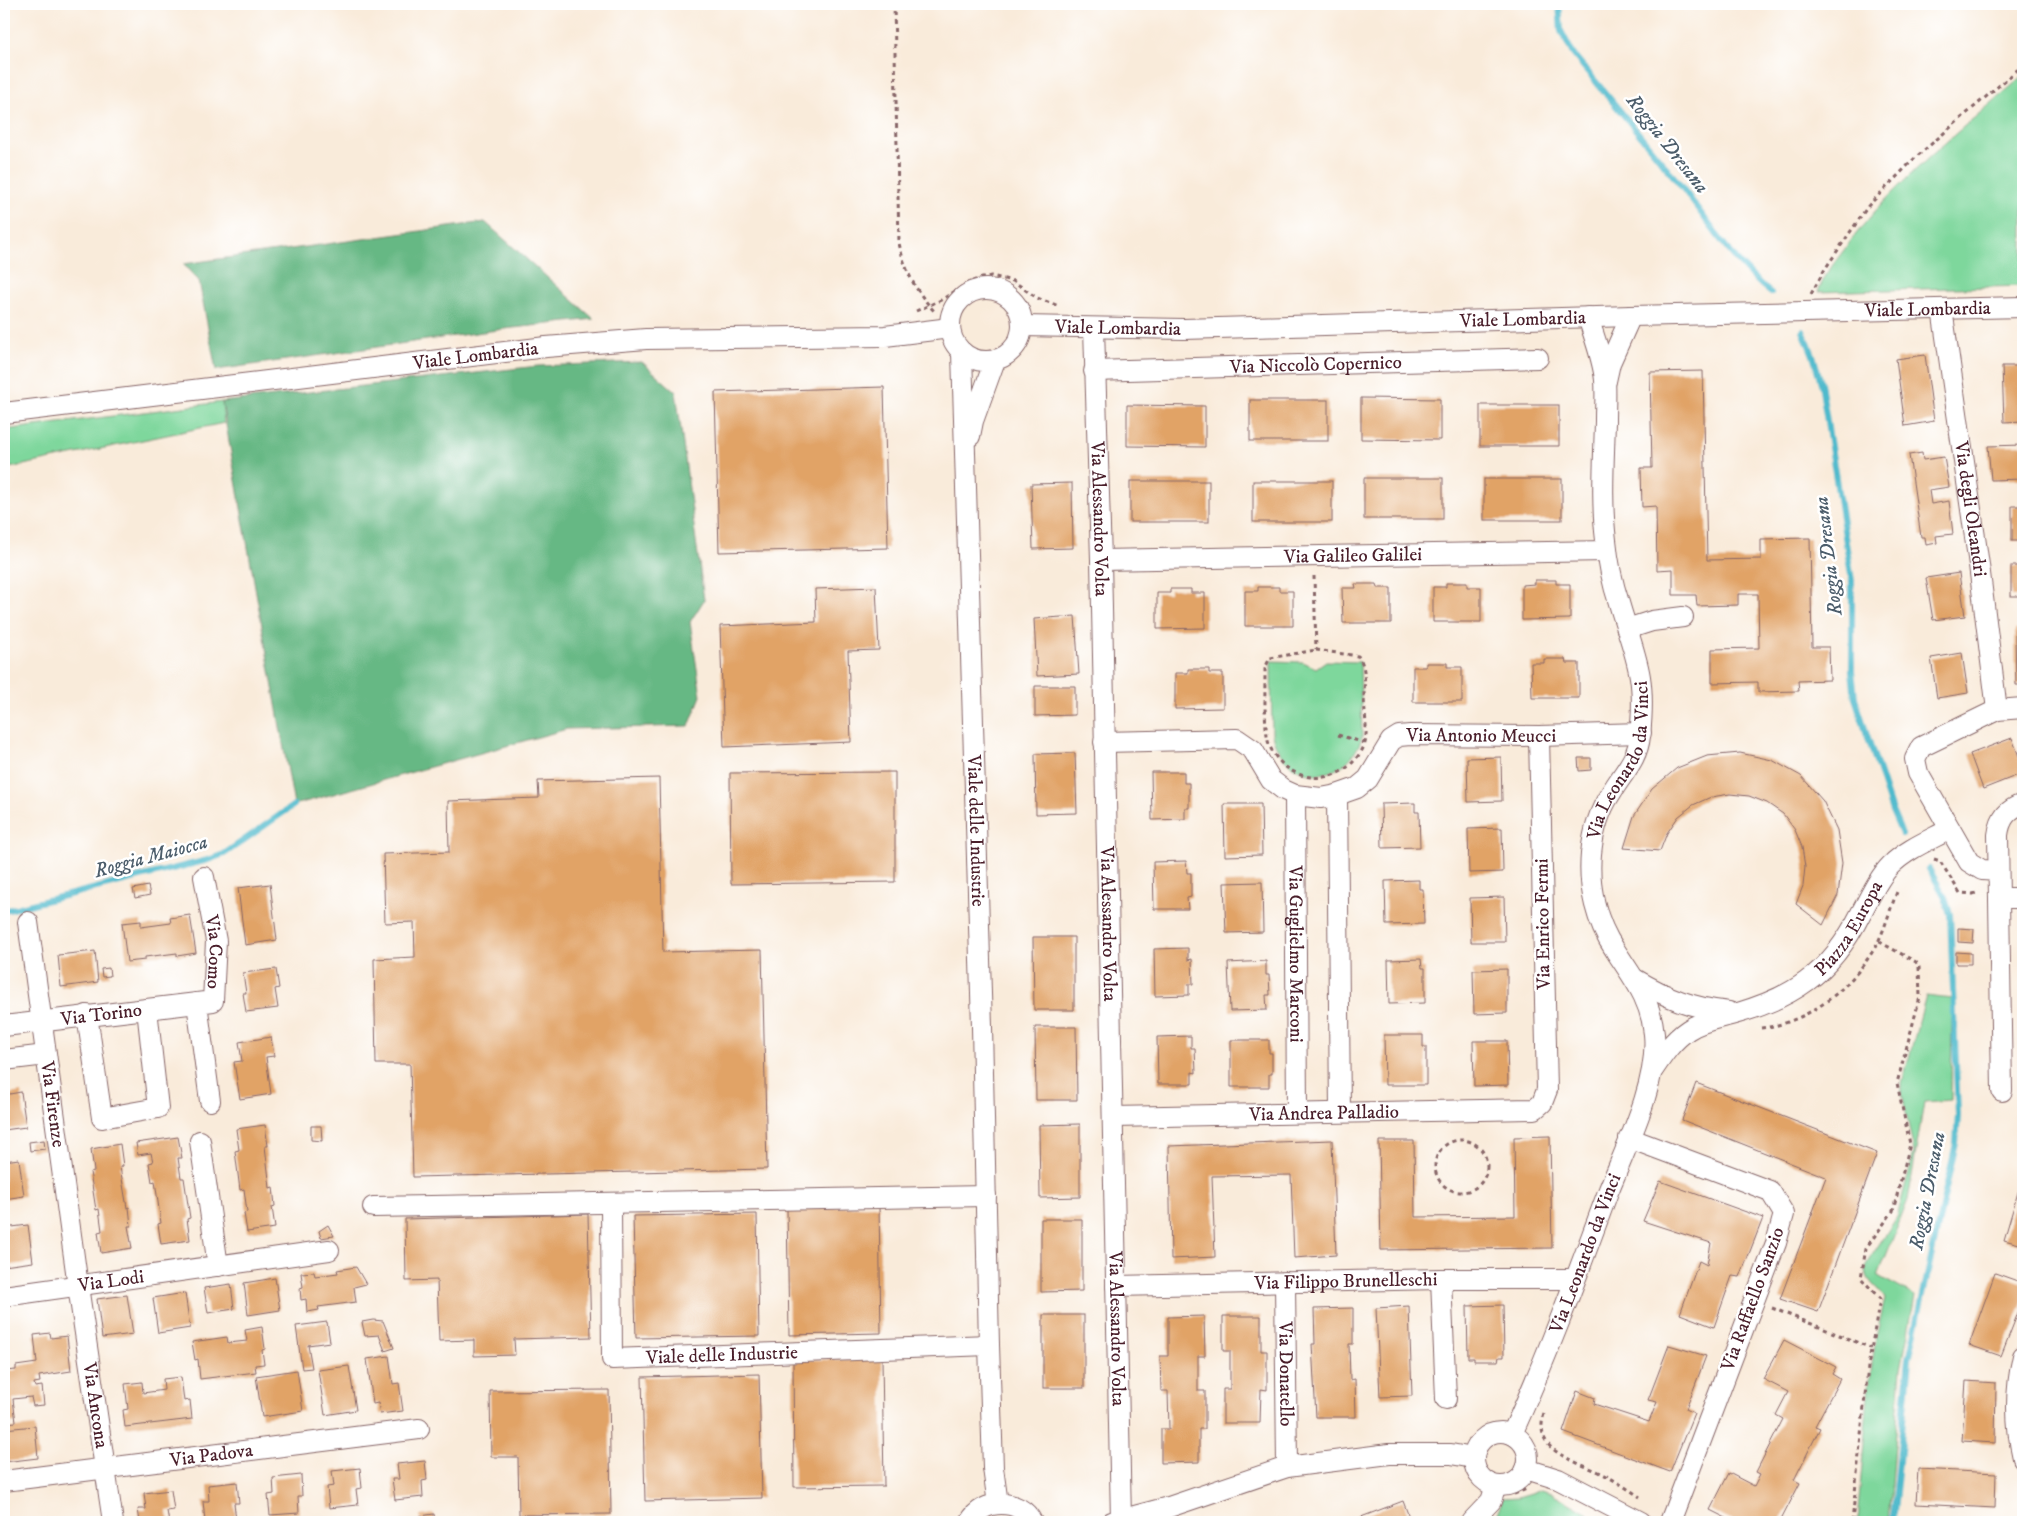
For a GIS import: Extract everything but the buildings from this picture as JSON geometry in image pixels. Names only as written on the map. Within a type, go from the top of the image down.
[{"type":"street","points":[[985,289],[997,290],[1008,296],[1016,304],[1021,315],[1022,326],[1020,338],[1006,356],[996,360],[984,361],[972,358],[962,352],[952,337],[950,328],[953,311],[963,297],[974,291],[985,289]]},
{"type":"street","name":"Viale Lombardia","points":[[1022,326],[1184,329],[2023,307]]},
{"type":"street","name":"Via degli Oleandri","points":[[1942,309],[1979,565],[1996,710]]},
{"type":"street","name":"Via Leonardo da Vinci","points":[[1631,316],[1610,363],[1605,382],[1604,517],[1611,575],[1640,681],[1641,733],[1635,757],[1610,794],[1598,818],[1592,842],[1590,867],[1592,892],[1603,928],[1646,1000],[1652,1023],[1653,1070]]},
{"type":"street","name":"Via Leonardo da Vinci","points":[[1588,317],[1605,382]]},
{"type":"street","name":"Viale Lombardia","points":[[4,413],[546,347],[646,339],[885,336],[950,328]]},
{"type":"street","name":"Via Alessandro Volta","points":[[1094,328],[1101,560],[1116,1286],[1116,1521]]},
{"type":"street","name":"Viale delle Industrie","points":[[962,352],[986,1196],[988,1345],[993,1468],[998,1504]]},
{"type":"street","name":"Via Niccolò Copernico","points":[[1094,371],[1538,358]]},
{"type":"street","name":"Viale delle Industrie","points":[[965,465],[973,421],[996,360]]},
{"type":"street","name":"Via Galileo Galilei","points":[[1101,560],[1315,558],[1607,551]]},
{"type":"street","points":[[1627,629],[1652,621],[1683,617]]},
{"type":"street","points":[[1998,871],[1982,870],[1969,862],[1918,774],[1915,755],[1920,746],[1996,710],[2023,708]]},
{"type":"street","name":"Via Antonio Meucci","points":[[1104,742],[1236,739],[1253,750],[1270,780],[1284,790],[1295,795],[1321,798],[1357,788],[1368,779],[1391,742],[1399,736],[1410,734],[1539,736],[1641,733]]},
{"type":"street","name":"Via Enrico Fermi","points":[[1535,1109],[1542,1103],[1547,1090],[1539,736]]},
{"type":"street","name":"Via Guglielmo Marconi","points":[[1295,795],[1297,1113]]},
{"type":"street","points":[[1337,795],[1340,1112]]},
{"type":"street","points":[[2002,1091],[1998,835],[2000,823],[2010,810],[2023,804]]},
{"type":"street","name":"Piazza Europa","points":[[1738,1013],[1783,996],[1814,976],[1841,946],[1876,884],[1892,864],[1912,849],[1950,829]]},
{"type":"street","name":"Via Como","points":[[204,877],[216,941],[213,1001],[197,1003],[210,1102]]},
{"type":"street","points":[[1999,898],[2023,898]]},
{"type":"street","name":"Via Firenze","points":[[28,922],[78,1286]]},
{"type":"street","name":"Via Leonardo da Vinci","points":[[1635,980],[1683,1004],[1738,1013]]},
{"type":"street","name":"Via Torino","points":[[4,1026],[197,1003]]},
{"type":"street","points":[[87,1015],[102,1118],[158,1108],[147,1008]]},
{"type":"street","name":"Via Leonardo da Vinci","points":[[1512,1434],[1534,1386],[1629,1138],[1653,1070],[1664,1052],[1688,1030],[1713,1019],[1738,1013]]},
{"type":"street","points":[[4,1060],[46,1055]]},
{"type":"street","name":"Via Andrea Palladio","points":[[1112,1117],[1535,1109]]},
{"type":"street","name":"Via Raffaello Sanzio","points":[[1629,1138],[1770,1191],[1784,1214],[1776,1243],[1670,1522]]},
{"type":"street","points":[[200,1141],[218,1266]]},
{"type":"street","points":[[373,1207],[986,1196]]},
{"type":"street","name":"Viale delle Industrie","points":[[611,1203],[612,1359],[988,1345]]},
{"type":"street","name":"Via Lodi","points":[[4,1296],[328,1250]]},
{"type":"street","points":[[1441,1279],[1446,1399]]},
{"type":"street","name":"Via Filippo Brunelleschi","points":[[1116,1286],[1441,1279],[1575,1279]]},
{"type":"street","name":"Via Donatello","points":[[1285,1282],[1287,1467]]},
{"type":"street","name":"Via Ancona","points":[[78,1286],[114,1522]]},
{"type":"street","points":[[2023,1356],[2017,1404],[2023,1458]]},
{"type":"street","name":"Via Padova","points":[[4,1481],[419,1429]]},
{"type":"street","points":[[1501,1431],[1512,1434],[1526,1447],[1528,1457],[1526,1469],[1520,1479],[1511,1484],[1496,1486],[1488,1484],[1475,1470],[1473,1458],[1476,1447],[1481,1439],[1490,1433],[1501,1431]]},
{"type":"street","points":[[1116,1521],[1169,1507],[1287,1467],[1389,1454],[1451,1454],[1473,1458]]},
{"type":"street","points":[[1526,1469],[1558,1479],[1642,1522]]},
{"type":"street","points":[[1471,1522],[1491,1501],[1496,1486]]},
{"type":"street","points":[[970,1522],[988,1506],[998,1504],[1010,1505],[1021,1510],[1032,1522]]},
{"type":"path","points":[[894,4],[899,243],[903,264],[921,296],[950,328]]},
{"type":"path","points":[[1802,312],[1825,269],[1868,206],[1915,158],[2023,65]]},
{"type":"path","points":[[1315,558],[1316,650]]},
{"type":"path","points":[[1316,650],[1358,656],[1362,661],[1364,669],[1365,743],[1356,759],[1342,772],[1325,778],[1306,778],[1289,770],[1276,757],[1268,740],[1265,668],[1270,658],[1316,650]]},
{"type":"path","points":[[1338,735],[1365,743]]},
{"type":"path","points":[[1929,861],[1937,859],[1940,861],[1957,890],[1963,893],[1978,893],[1998,871]]},
{"type":"path","points":[[1754,1029],[1774,1026],[1801,1016],[1836,994],[1857,973],[1878,941],[1900,887]]},
{"type":"path","points":[[1852,1522],[1871,1348],[1880,1299],[1861,1278],[1866,1248],[1893,1211],[1910,1144],[1897,1083],[1921,993],[1919,967],[1916,962],[1878,941]]},
{"type":"path","points":[[1455,1140],[1469,1141],[1480,1148],[1486,1160],[1486,1174],[1478,1185],[1466,1191],[1452,1191],[1441,1183],[1435,1171],[1436,1158],[1443,1146],[1455,1140]]},
{"type":"path","points":[[1754,1301],[1871,1348]]},
{"type":"path","points":[[1546,1411],[1542,1429],[1546,1441],[1551,1447],[1558,1453],[1604,1475],[1643,1499]]},
{"type":"green space","points":[[2023,76],[2023,286],[1818,292],[1826,275],[1837,260],[1863,225],[1884,202],[1952,137]]},
{"type":"green space","points":[[485,222],[594,319],[504,329],[216,370],[199,281],[183,264]]},
{"type":"green space","points":[[642,362],[676,392],[704,600],[690,622],[701,696],[689,726],[567,729],[294,805],[222,402],[538,366]]},
{"type":"green space","points":[[222,402],[224,423],[4,469],[4,430]]},
{"type":"green space","points":[[1271,661],[1303,662],[1316,668],[1326,661],[1360,662],[1362,737],[1354,753],[1343,765],[1330,772],[1316,774],[1302,771],[1290,764],[1279,752],[1272,735]]},
{"type":"green space","points":[[1926,996],[1952,999],[1951,1100],[1924,1102],[1908,1200],[1878,1276],[1915,1296],[1901,1369],[1889,1522],[1857,1522],[1869,1385],[1876,1337],[1885,1299],[1869,1279],[1866,1269],[1867,1263],[1897,1217],[1914,1152],[1902,1093],[1902,1083]]},
{"type":"green space","points":[[1541,1490],[1552,1493],[1602,1522],[1499,1522],[1499,1509],[1503,1498],[1518,1497]]},
{"type":"waterway","name":"Roggia Dresana","points":[[1559,4],[1561,31],[1573,54],[1668,169],[1723,243],[1745,269],[1771,293]]},
{"type":"waterway","name":"Roggia Dresana","points":[[1803,331],[1813,355],[1821,383],[1852,581],[1852,671],[1855,698],[1892,811],[1902,834]]},
{"type":"waterway","name":"Roggia Maiocca","points":[[4,911],[208,860],[224,854],[294,805]]},
{"type":"waterway","name":"Roggia Dresana","points":[[1893,1522],[1909,1359],[1956,1143],[1958,1115],[1950,914],[1944,895],[1929,869]]}]
